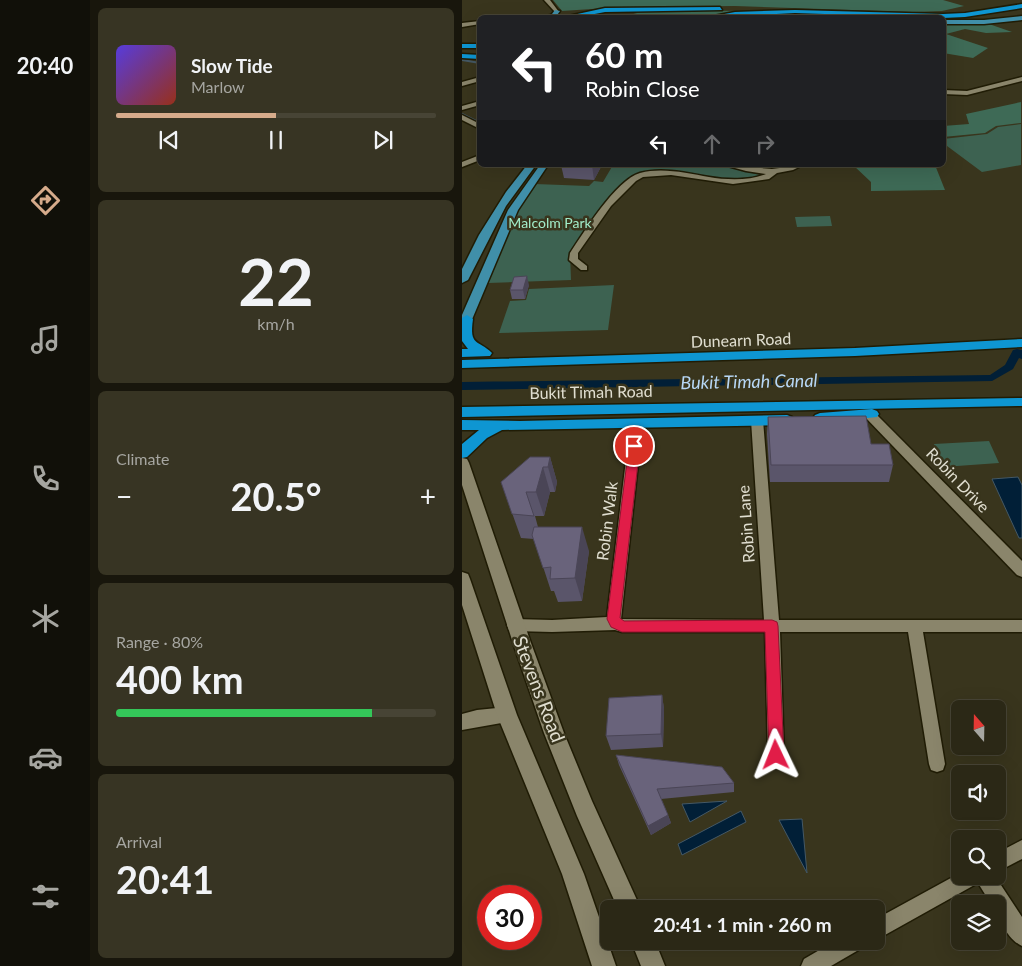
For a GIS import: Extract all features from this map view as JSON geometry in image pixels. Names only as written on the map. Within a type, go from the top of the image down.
[{"type":"highway","points":[[946,16],[1005,9],[1022,4]]},
{"type":"highway","points":[[556,15],[631,9],[814,10],[866,14]]},
{"type":"highway","points":[[588,15],[611,11],[631,15]]},
{"type":"highway","points":[[730,15],[754,12],[904,15]]},
{"type":"highway","points":[[946,21],[976,19],[1022,12]]},
{"type":"highway","points":[[462,44],[477,45]]},
{"type":"highway","points":[[462,51],[477,51]]},
{"type":"highway","points":[[462,56],[477,57]]},
{"type":"highway","points":[[465,324],[466,339],[470,346],[488,353]]},
{"type":"highway","name":"Dunearn Road","points":[[462,364],[787,355],[1022,343]]},
{"type":"highway","points":[[462,353],[821,345],[945,346]]},
{"type":"highway","name":"Bukit Timah Road","points":[[462,412],[1022,402]]},
{"type":"highway","points":[[462,426],[757,420],[869,414],[918,409],[934,403]]},
{"type":"highway","points":[[462,453],[484,432],[501,426]]},
{"type":"main road","points":[[547,0],[556,15]]},
{"type":"main road","points":[[946,21],[984,22],[1022,18]]},
{"type":"main road","points":[[462,280],[497,210],[512,187],[530,167]]},
{"type":"main road","points":[[465,324],[513,210],[543,167]]},
{"type":"main road","name":"Stevens Road","points":[[462,463],[488,538],[514,625],[590,822],[617,876],[626,900]]},
{"type":"main road","name":"Stevens Road","points":[[462,578],[507,715],[573,874],[604,966]]},
{"type":"street","points":[[462,25],[477,22]]},
{"type":"street","points":[[946,92],[967,93],[1022,79]]},
{"type":"street","points":[[462,84],[477,80]]},
{"type":"street","points":[[462,108],[477,103]]},
{"type":"street","points":[[462,117],[477,125]]},
{"type":"street","points":[[462,166],[477,158]]},
{"type":"street","points":[[737,167],[750,170],[775,171],[791,167]]},
{"type":"street","points":[[584,268],[573,260],[574,253],[608,204],[633,179],[642,174],[671,172],[717,181],[733,182],[766,177],[775,171]]},
{"type":"street","name":"Robin Drive","points":[[869,414],[1022,571]]},
{"type":"street","name":"Robin Lane","points":[[757,420],[772,626],[776,755]]},
{"type":"street","name":"Robin Walk","points":[[616,623],[614,619],[636,427],[639,423]]},
{"type":"street","points":[[514,625],[562,626],[616,623],[622,626],[1022,626]]},
{"type":"street","points":[[914,625],[937,764]]},
{"type":"street","points":[[462,722],[476,718],[507,715]]},
{"type":"street","points":[[1006,858],[1022,849]]},
{"type":"street","points":[[885,925],[956,885]]},
{"type":"street","points":[[990,885],[1022,936]]},
{"type":"street","points":[[810,966],[839,950]]},
{"type":"green space","points":[[553,0],[943,0],[964,6],[942,11],[912,12],[735,6],[622,7],[562,11]]},
{"type":"green space","points":[[622,10],[752,11],[718,15],[641,15]]},
{"type":"green space","points":[[989,24],[1012,32],[986,33],[965,29],[946,34],[946,25]]},
{"type":"green space","points":[[946,34],[988,48],[973,58],[946,54]]},
{"type":"green space","points":[[1021,102],[1021,123],[996,126],[985,133],[946,137],[946,126],[969,124],[966,114]]},
{"type":"green space","points":[[1021,124],[1021,165],[982,172],[946,145],[946,139],[987,134],[998,127]]},
{"type":"green space","name":"Malcolm Park","points":[[612,167],[727,167],[764,176],[718,180],[664,170],[640,173],[631,178],[594,217],[570,253],[571,280],[488,283],[518,210],[535,184],[589,186],[594,181],[603,182]]},
{"type":"green space","points":[[855,167],[936,167],[945,190],[871,191],[871,182]]},
{"type":"green space","points":[[830,216],[832,226],[797,227],[795,217]]},
{"type":"green space","points":[[614,285],[608,330],[499,333],[510,301],[526,300],[529,289]]},
{"type":"green space","points":[[989,441],[999,463],[943,467],[934,444]]},
{"type":"water","points":[[1018,477],[1022,485],[1022,538],[1019,538],[992,479]]},
{"type":"water","points":[[727,801],[690,822],[682,804]]},
{"type":"water","points":[[741,811],[746,822],[682,855],[678,844]]},
{"type":"water","points":[[802,819],[807,873],[779,820]]},
{"type":"building","points":[[527,276],[523,290],[510,290],[514,277]]},
{"type":"building","points":[[866,416],[871,444],[889,444],[893,465],[771,465],[768,417]]},
{"type":"building","points":[[530,457],[550,457],[548,467],[543,467],[536,492],[526,492],[534,516],[512,514],[501,482]]},
{"type":"building","points":[[534,527],[582,527],[575,578],[550,579],[551,567],[543,568],[532,535]]},
{"type":"building","points":[[662,695],[661,734],[606,736],[609,698]]},
{"type":"building","points":[[616,755],[722,767],[734,783],[657,789],[668,815],[648,826]]},
{"type":"waterway","points":[[462,60],[477,62]]},
{"type":"waterway","points":[[462,114],[477,122]]},
{"type":"waterway","name":"Bukit Timah Canal","points":[[462,386],[992,378],[1009,367],[1017,352],[1022,356]]},
{"type":"route","points":[[634,446],[614,619],[616,623],[622,626],[772,626],[776,755]]}]
